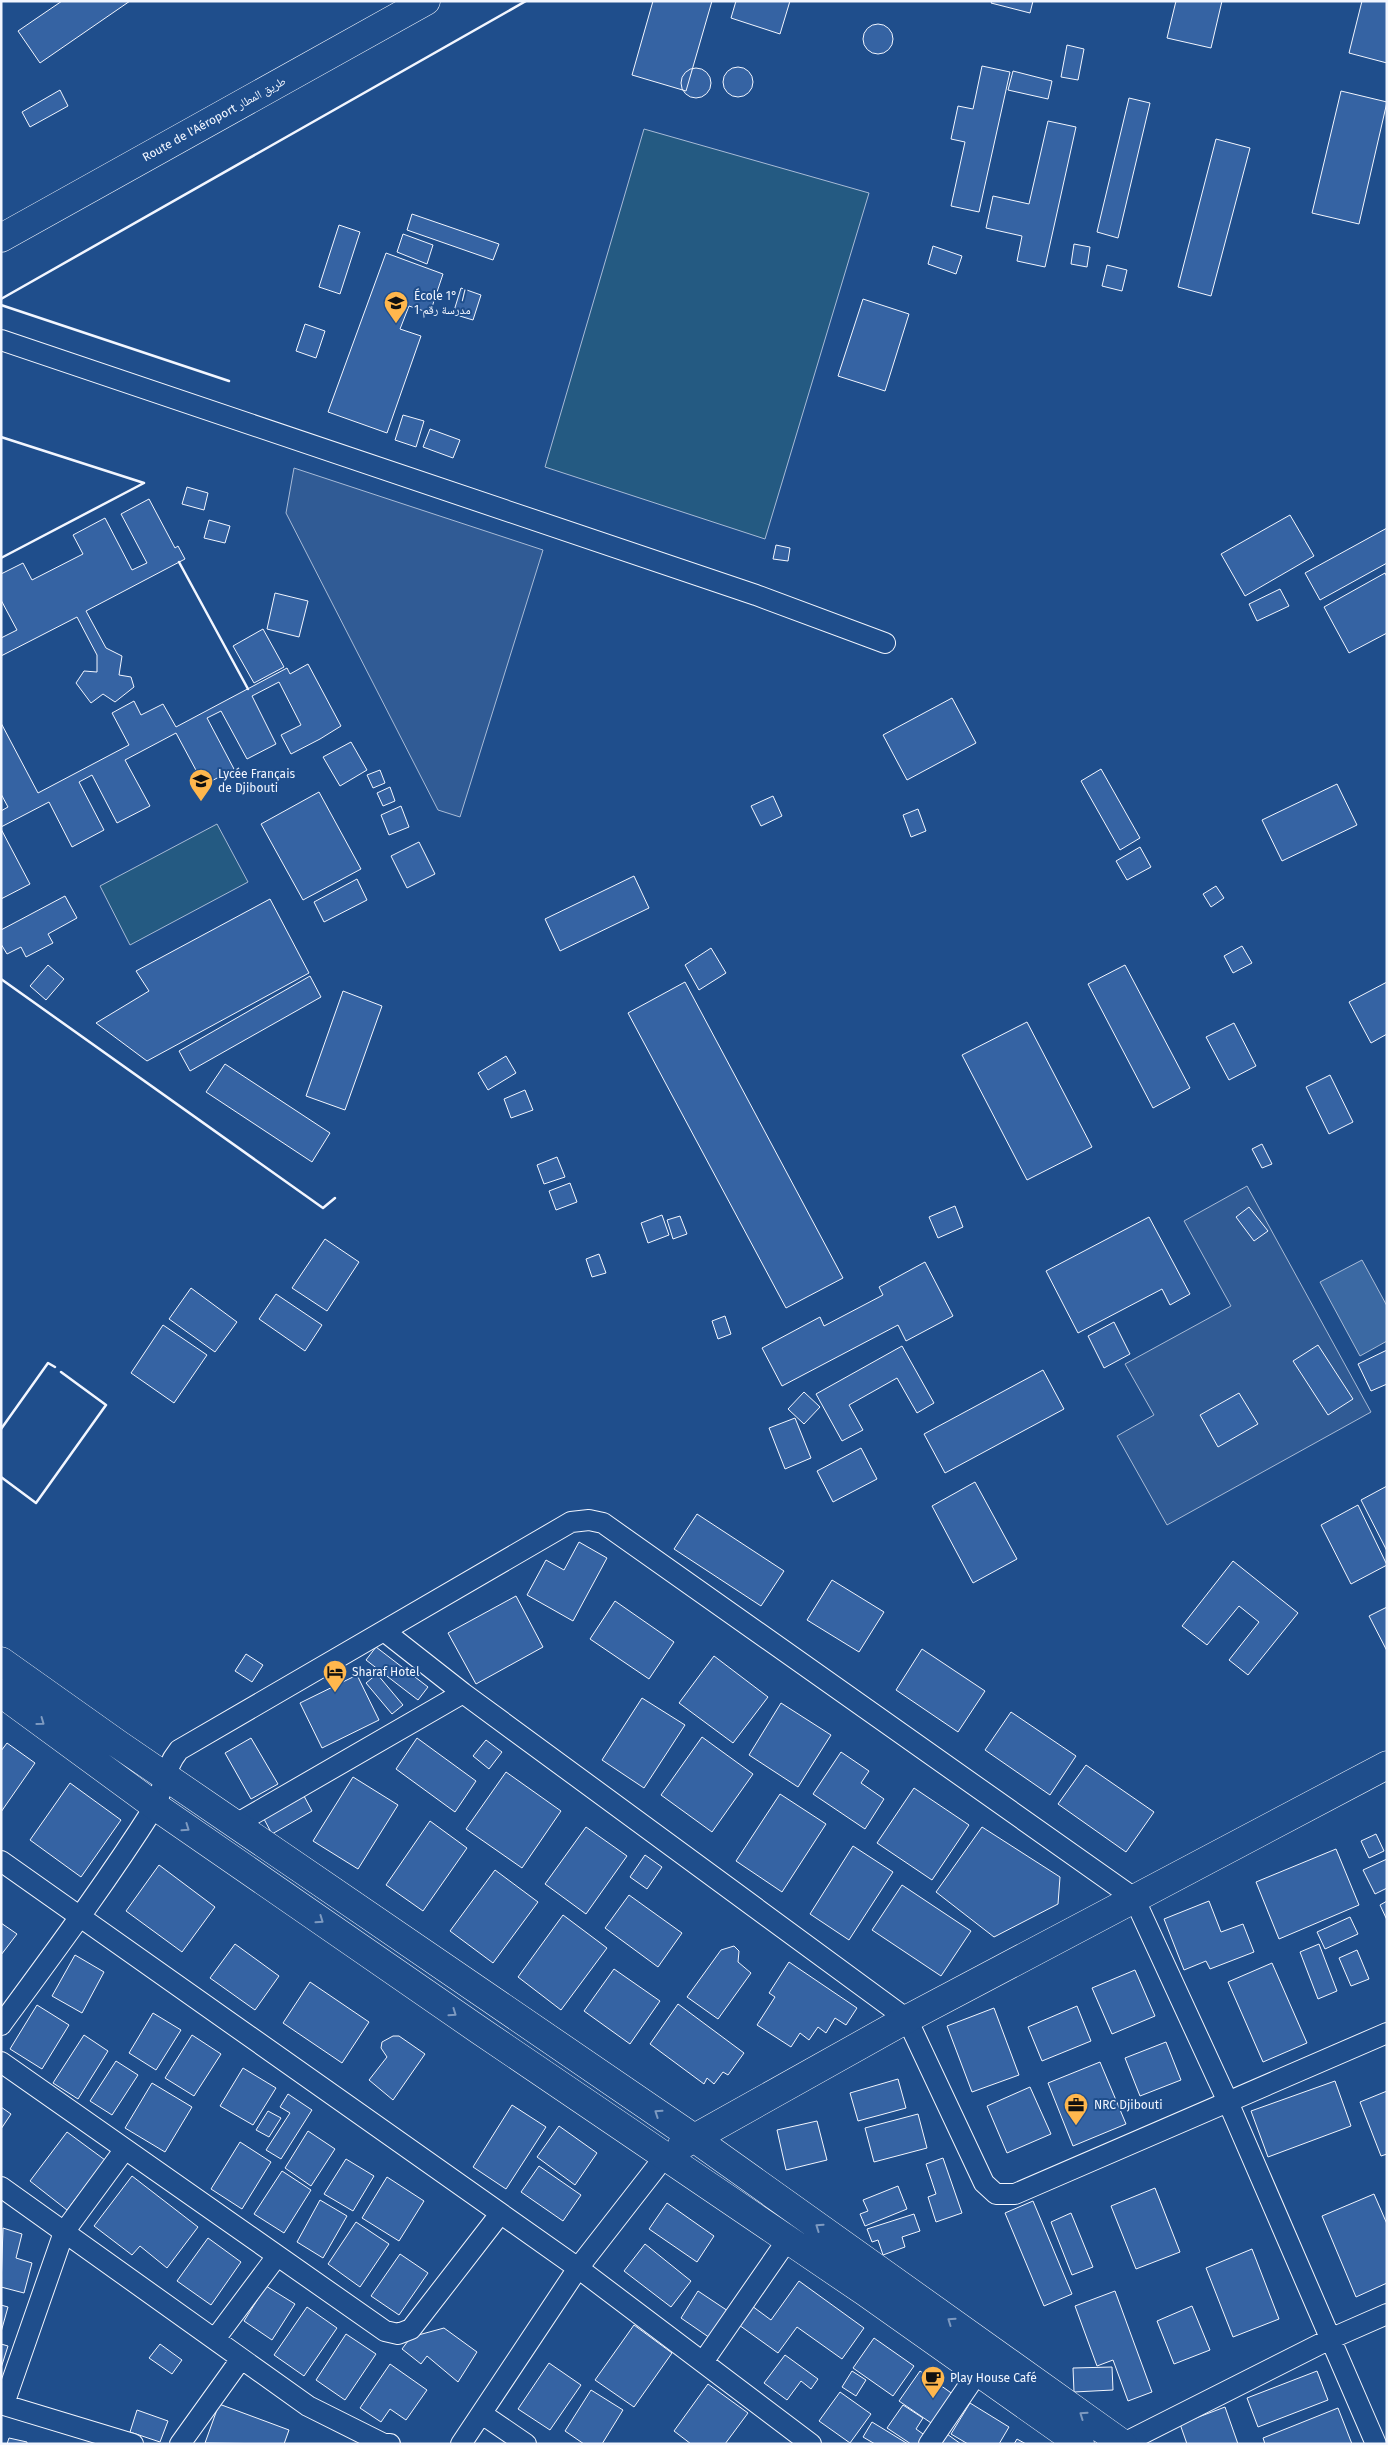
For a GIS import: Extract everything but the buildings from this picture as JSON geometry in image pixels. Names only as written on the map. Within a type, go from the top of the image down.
[{"type":"street","name":"Route de l'Aéroport طريق المطار","points":[[1,238],[426,1]]},
{"type":"street","points":[[1,340],[747,592],[885,643]]},
{"type":"street","points":[[1,2025],[80,1916],[155,1806],[164,1775],[170,1761],[179,1750],[572,1522],[590,1520],[603,1523],[1134,1898],[1228,2102],[1376,2444]]},
{"type":"street","points":[[384,1631],[463,1693],[907,2019],[984,2183],[996,2194],[1015,2194],[1387,2033]]},
{"type":"street","points":[[1,1661],[694,2138],[1122,2444],[1330,2339],[1387,2314]]},
{"type":"street","points":[[1,1693],[155,1806],[479,2030],[788,2239],[1080,2444]]},
{"type":"street","points":[[236,1824],[463,1693]]},
{"type":"street","points":[[462,2444],[578,2268],[666,2155],[907,2019],[1387,1765]]},
{"type":"street","points":[[1,1861],[578,2268],[811,2444]]},
{"type":"street","points":[[1,2062],[385,2331],[398,2334],[411,2329],[500,2214]]},
{"type":"street","points":[[125,2149],[64,2232],[3,2404],[133,2444]]},
{"type":"street","points":[[1,2186],[308,2406],[384,2444],[390,2444]]},
{"type":"street","points":[[703,2362],[788,2239]]},
{"type":"street","points":[[215,2339],[277,2256]]},
{"type":"street","points":[[180,2444],[241,2359]]},
{"type":"street","points":[[929,2444],[978,2372]]},
{"type":"street","points":[[482,2414],[526,2444]]},
{"type":"shaded area","points":[[644,129],[869,193],[765,539],[545,467]]},
{"type":"shaded area","points":[[294,468],[543,550],[460,817],[438,810],[286,513]]},
{"type":"shaded area","points":[[217,824],[248,882],[130,945],[100,886]]},
{"type":"shaded area","points":[[1247,1186],[1371,1412],[1167,1525],[1117,1436],[1154,1415],[1125,1364],[1231,1306],[1184,1221]]},
{"type":"shaded area","points":[[1362,1260],[1387,1306],[1387,1341],[1360,1356],[1320,1282]]},
{"type":"wall","points":[[1,299],[526,1]]},
{"type":"wall","points":[[1,305],[229,381]]},
{"type":"wall","points":[[1,437],[144,483],[1,558]]},
{"type":"wall","points":[[179,562],[248,689]]},
{"type":"wall","points":[[1,979],[323,1208],[335,1198]]},
{"type":"wall","points":[[1,1429],[48,1363],[55,1367]]},
{"type":"wall","points":[[1,1477],[36,1503],[106,1405],[61,1372]]},
{"type":"place","name":"École 1° / مدرسة رقم 1","points":[[396,324]]},
{"type":"place","name":"Lycée Français de Djibouti","points":[[201,802]]},
{"type":"place","name":"Sharaf Hotel","points":[[335,1693]]},
{"type":"place","name":"NRC Djibouti","points":[[1076,2126]]},
{"type":"place","name":"Play House Café","points":[[933,2399]]}]
